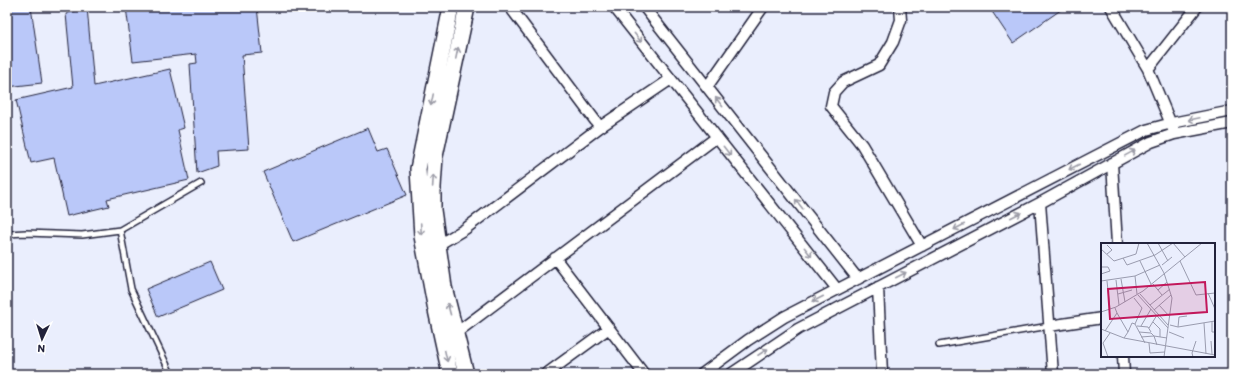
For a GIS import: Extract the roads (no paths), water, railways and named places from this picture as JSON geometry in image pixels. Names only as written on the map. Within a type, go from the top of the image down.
[{"type":"street","points":[[450,374],[422,236],[418,169],[451,7]]},
{"type":"street","points":[[466,374],[444,287],[433,210],[433,187],[435,156],[467,7]]},
{"type":"street","points":[[510,7],[600,127]]},
{"type":"street","points":[[614,7],[838,289]]},
{"type":"street","points":[[644,7],[858,279]]},
{"type":"street","points":[[707,87],[763,7]]},
{"type":"street","points":[[900,7],[901,20],[894,42],[879,65],[843,82],[834,92],[831,106],[862,145],[922,246]]},
{"type":"street","points":[[1110,7],[1148,69],[1172,123],[1174,134]]},
{"type":"street","points":[[1148,69],[1197,7]]},
{"type":"street","points":[[438,245],[465,229],[600,127],[671,79]]},
{"type":"street","points":[[702,374],[748,340],[772,325],[838,289],[1146,130],[1172,123],[1232,111]]},
{"type":"street","points":[[731,374],[798,329],[1040,203],[1151,142],[1174,134],[1232,123]]},
{"type":"street","points":[[456,332],[716,137]]},
{"type":"street","points":[[1112,163],[1117,243]]},
{"type":"street","points":[[1040,203],[1053,374]]},
{"type":"street","points":[[555,258],[644,374]]},
{"type":"street","points":[[878,287],[882,374]]},
{"type":"street","points":[[1049,326],[1101,318]]},
{"type":"street","points":[[546,374],[608,328]]},
{"type":"street","points":[[1123,357],[1124,374]]},
{"type":"lane","points":[[7,234],[26,233],[82,235],[120,230],[201,183]]},
{"type":"lane","points":[[120,230],[131,289],[171,374]]},
{"type":"lane","points":[[939,345],[1049,326]]}]
